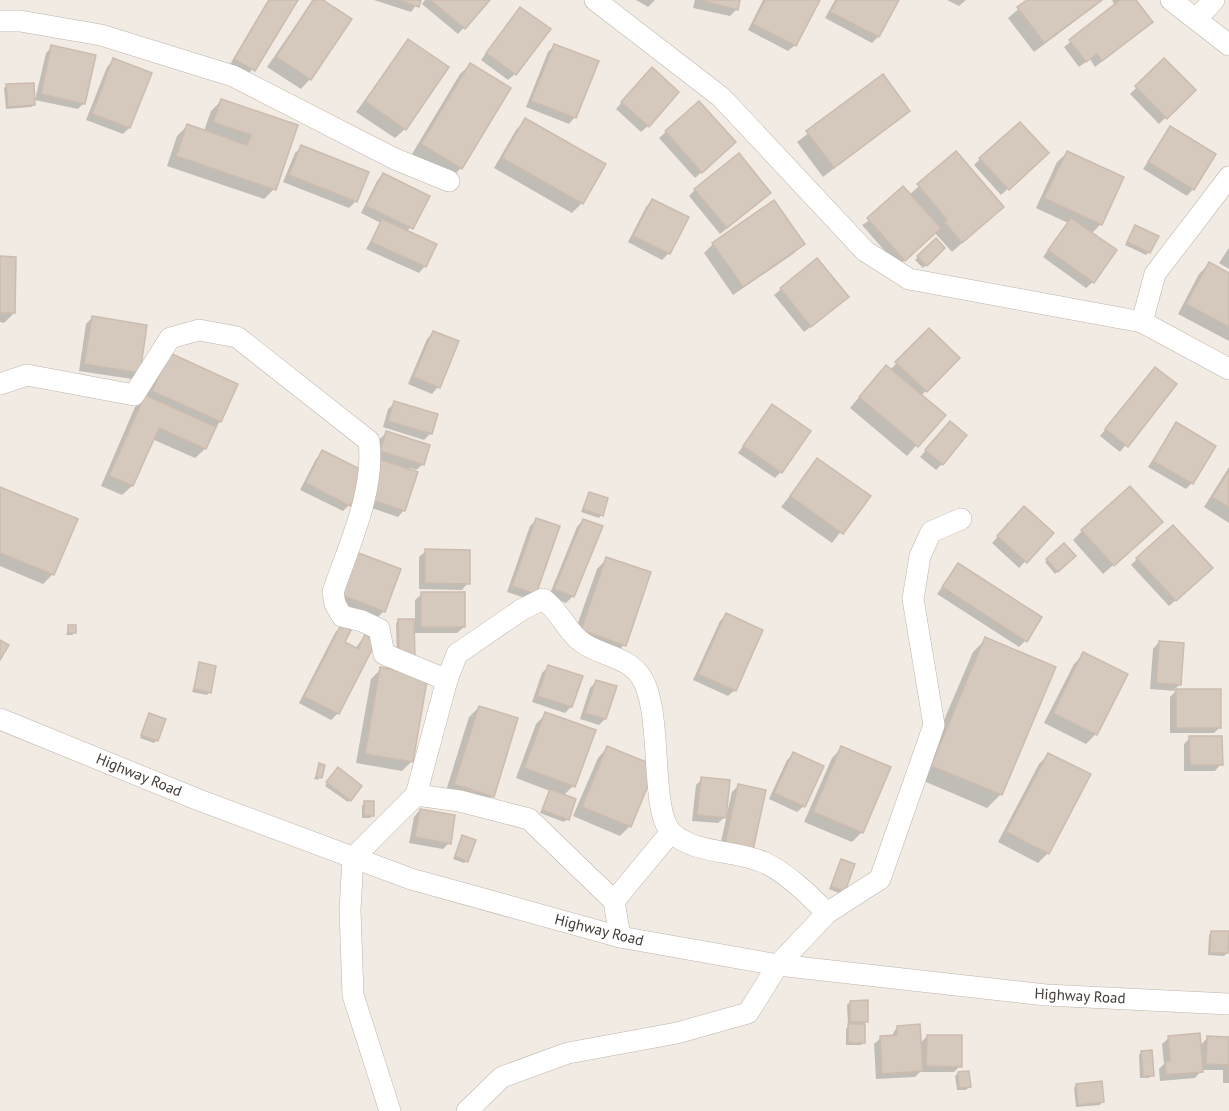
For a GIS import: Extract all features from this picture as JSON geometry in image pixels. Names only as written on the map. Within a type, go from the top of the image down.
[{"type":"street","points":[[595,0],[721,97],[865,251],[909,279],[1142,322],[1229,369]]},
{"type":"street","points":[[1171,0],[1229,45]]},
{"type":"street","points":[[1197,18],[1214,0]]},
{"type":"street","points":[[0,21],[20,21],[101,35],[233,76],[395,159],[449,181]]},
{"type":"street","points":[[1142,322],[1155,274],[1229,177]]},
{"type":"street","points":[[0,384],[27,375],[134,394],[170,338],[199,330],[237,337],[369,441],[372,462],[361,507],[333,592],[335,604],[342,616],[362,621],[379,629],[384,654],[447,680]]},
{"type":"street","points":[[467,1111],[502,1077],[568,1053],[677,1033],[748,1013],[778,965],[827,913],[880,879],[934,725],[913,599],[920,556],[931,532],[961,519]]},
{"type":"street","points":[[390,1111],[354,995],[350,910],[354,858],[416,795],[447,680],[457,654],[521,610],[543,599],[553,606],[579,641],[617,658],[639,674],[650,702],[662,814],[670,832],[690,843],[763,862],[807,893],[827,913]]},
{"type":"street","name":"Highway Road","points":[[0,719],[199,800],[411,879],[620,937],[778,965],[1046,995],[1229,1004]]},
{"type":"street","points":[[416,795],[460,801],[529,819],[614,902],[620,937]]},
{"type":"street","points":[[614,902],[670,832]]},
{"type":"building","points":[[269,0],[298,0],[255,71],[234,59]]},
{"type":"building","points":[[313,0],[323,0],[352,19],[311,80],[276,57]]},
{"type":"building","points":[[399,0],[421,0],[419,7]]},
{"type":"building","points":[[430,0],[490,0],[465,29]]},
{"type":"building","points":[[699,0],[740,0],[738,10]]},
{"type":"building","points":[[765,0],[820,0],[796,46],[753,24]]},
{"type":"building","points":[[837,0],[899,0],[879,37],[830,12]]},
{"type":"building","points":[[1027,0],[1102,0],[1044,43],[1017,7]]},
{"type":"building","points":[[1120,0],[1136,0],[1153,22],[1102,61],[1097,54],[1086,62],[1069,40]]},
{"type":"building","points":[[520,7],[551,29],[516,75],[486,53]]},
{"type":"building","points":[[408,39],[449,67],[406,130],[365,101]]},
{"type":"building","points":[[554,44],[599,61],[576,118],[531,101]]},
{"type":"building","points":[[51,45],[96,55],[85,104],[41,94]]},
{"type":"building","points":[[113,58],[152,73],[130,128],[92,114]]},
{"type":"building","points":[[1164,58],[1196,90],[1167,119],[1135,86]]},
{"type":"building","points":[[470,63],[511,88],[462,169],[421,144]]},
{"type":"building","points":[[652,67],[679,92],[649,127],[621,102]]},
{"type":"building","points":[[883,74],[910,111],[834,168],[806,131]]},
{"type":"building","points":[[34,83],[35,105],[8,107],[6,84]]},
{"type":"building","points":[[221,99],[298,125],[276,190],[176,156],[187,124],[247,145],[251,135],[213,122]]},
{"type":"building","points":[[699,101],[736,142],[702,173],[665,131]]},
{"type":"building","points":[[525,118],[606,164],[583,204],[502,158]]},
{"type":"building","points":[[1020,122],[1049,153],[1009,190],[979,158]]},
{"type":"building","points":[[1170,126],[1216,154],[1194,190],[1148,162]]},
{"type":"building","points":[[301,145],[369,172],[357,202],[289,175]]},
{"type":"building","points":[[956,151],[1004,207],[962,243],[944,222],[947,220],[917,184]]},
{"type":"building","points":[[1067,151],[1124,177],[1102,225],[1044,198]]},
{"type":"building","points":[[739,153],[771,193],[727,228],[694,189]]},
{"type":"building","points":[[383,173],[430,196],[413,229],[366,206]]},
{"type":"building","points":[[903,186],[941,228],[905,261],[867,218]]},
{"type":"building","points":[[652,199],[689,217],[670,254],[633,236]]},
{"type":"building","points":[[774,200],[805,244],[743,287],[712,243]]},
{"type":"building","points":[[1071,218],[1117,250],[1094,283],[1048,250]]},
{"type":"building","points":[[382,219],[437,244],[426,267],[371,242]]},
{"type":"building","points":[[1135,225],[1159,236],[1150,253],[1127,242]]},
{"type":"building","points":[[936,238],[945,248],[927,266],[917,256]]},
{"type":"building","points":[[0,256],[16,257],[15,313],[0,313]]},
{"type":"building","points":[[817,258],[849,297],[811,327],[780,288]]},
{"type":"building","points":[[1209,262],[1229,273],[1229,327],[1186,304]]},
{"type":"building","points":[[92,316],[147,325],[140,373],[84,364]]},
{"type":"building","points":[[929,328],[960,358],[927,392],[895,362]]},
{"type":"building","points":[[433,331],[459,341],[440,388],[413,377]]},
{"type":"building","points":[[170,353],[238,384],[221,422],[152,391]]},
{"type":"building","points":[[886,365],[946,415],[918,447],[859,397]]},
{"type":"building","points":[[1155,367],[1177,384],[1128,447],[1105,429]]},
{"type":"building","points":[[145,395],[216,427],[206,449],[159,428],[133,486],[109,476]]},
{"type":"building","points":[[394,401],[438,414],[432,434],[388,421]]},
{"type":"building","points":[[772,404],[811,431],[782,473],[743,446]]},
{"type":"building","points":[[950,421],[967,435],[943,465],[925,450]]},
{"type":"building","points":[[1176,422],[1216,446],[1193,484],[1153,461]]},
{"type":"building","points":[[386,431],[430,445],[424,465],[380,451]]},
{"type":"building","points":[[322,450],[368,473],[350,506],[306,483]]},
{"type":"building","points":[[817,458],[871,496],[843,534],[790,496]]},
{"type":"building","points":[[379,459],[418,472],[405,511],[365,498]]},
{"type":"building","points":[[1229,470],[1229,507],[1212,497]]},
{"type":"building","points":[[1130,486],[1163,522],[1114,566],[1081,530]]},
{"type":"building","points":[[0,487],[78,519],[54,575],[0,553]]},
{"type":"building","points":[[589,492],[608,498],[603,516],[583,509]]},
{"type":"building","points":[[1024,506],[1054,533],[1027,563],[997,536]]},
{"type":"building","points":[[536,518],[560,526],[536,594],[512,586]]},
{"type":"building","points":[[583,519],[603,526],[574,597],[554,589]]},
{"type":"building","points":[[1173,525],[1213,568],[1176,601],[1136,558]]},
{"type":"building","points":[[1064,543],[1076,556],[1058,572],[1046,559]]},
{"type":"building","points":[[425,549],[470,550],[470,584],[425,583]]},
{"type":"building","points":[[356,552],[401,569],[385,612],[339,594]]},
{"type":"building","points":[[606,557],[651,572],[626,646],[581,630]]},
{"type":"building","points":[[958,563],[1042,617],[1027,642],[942,587]]},
{"type":"building","points":[[421,592],[465,592],[465,627],[421,627]]},
{"type":"building","points":[[726,613],[763,630],[736,691],[698,674]]},
{"type":"building","points":[[398,619],[414,619],[415,656],[399,656]]},
{"type":"building","points":[[68,625],[76,625],[76,633],[68,633]]},
{"type":"building","points":[[341,625],[351,630],[345,642],[358,649],[365,634],[377,640],[339,714],[304,697]]},
{"type":"building","points":[[985,637],[1056,667],[1002,795],[931,766]]},
{"type":"building","points":[[0,640],[9,645],[0,660]]},
{"type":"building","points":[[1159,641],[1184,643],[1181,685],[1156,683]]},
{"type":"building","points":[[1083,652],[1128,674],[1097,735],[1053,713]]},
{"type":"building","points":[[199,662],[216,666],[211,693],[194,689]]},
{"type":"building","points":[[548,665],[583,676],[572,707],[537,696]]},
{"type":"building","points":[[380,667],[428,675],[413,762],[365,754]]},
{"type":"building","points":[[596,680],[617,686],[606,719],[585,713]]},
{"type":"building","points":[[1176,689],[1221,689],[1221,728],[1176,728]]},
{"type":"building","points":[[479,706],[518,718],[494,797],[454,784]]},
{"type":"building","points":[[545,712],[596,730],[575,787],[524,768]]},
{"type":"building","points":[[149,713],[166,719],[158,741],[141,735]]},
{"type":"building","points":[[1189,736],[1222,736],[1223,765],[1190,765]]},
{"type":"building","points":[[607,746],[656,766],[631,827],[582,807]]},
{"type":"building","points":[[841,746],[891,767],[863,833],[813,812]]},
{"type":"building","points":[[793,752],[824,766],[805,807],[774,793]]},
{"type":"building","points":[[1048,753],[1091,774],[1049,854],[1006,832]]},
{"type":"building","points":[[319,763],[325,765],[322,778],[316,777]]},
{"type":"building","points":[[338,767],[362,786],[351,801],[326,782]]},
{"type":"building","points":[[701,777],[730,780],[726,818],[697,815]]},
{"type":"building","points":[[738,784],[766,790],[753,850],[725,844]]},
{"type":"building","points":[[550,789],[576,799],[569,820],[542,810]]},
{"type":"building","points":[[364,801],[374,801],[374,816],[364,816]]},
{"type":"building","points":[[420,809],[455,815],[451,844],[415,837]]},
{"type":"building","points":[[462,835],[476,840],[468,862],[455,856]]},
{"type":"building","points":[[841,859],[855,864],[845,892],[831,886]]},
{"type":"building","points":[[1211,931],[1229,931],[1228,953],[1210,953]]},
{"type":"building","points":[[868,1000],[868,1022],[850,1022],[850,1001]]},
{"type":"building","points":[[848,1024],[865,1024],[865,1043],[848,1043]]},
{"type":"building","points":[[920,1024],[923,1071],[882,1074],[880,1036],[897,1035],[897,1026]]},
{"type":"building","points":[[1200,1033],[1203,1072],[1166,1075],[1165,1062],[1170,1061],[1168,1036]]},
{"type":"building","points":[[927,1035],[962,1035],[962,1067],[926,1066]]},
{"type":"building","points":[[1207,1036],[1229,1037],[1229,1065],[1206,1064]]},
{"type":"building","points":[[1152,1050],[1154,1076],[1143,1076],[1141,1051]]},
{"type":"building","points":[[969,1071],[971,1087],[959,1088],[958,1072]]},
{"type":"building","points":[[1102,1081],[1104,1102],[1078,1105],[1076,1084]]}]
